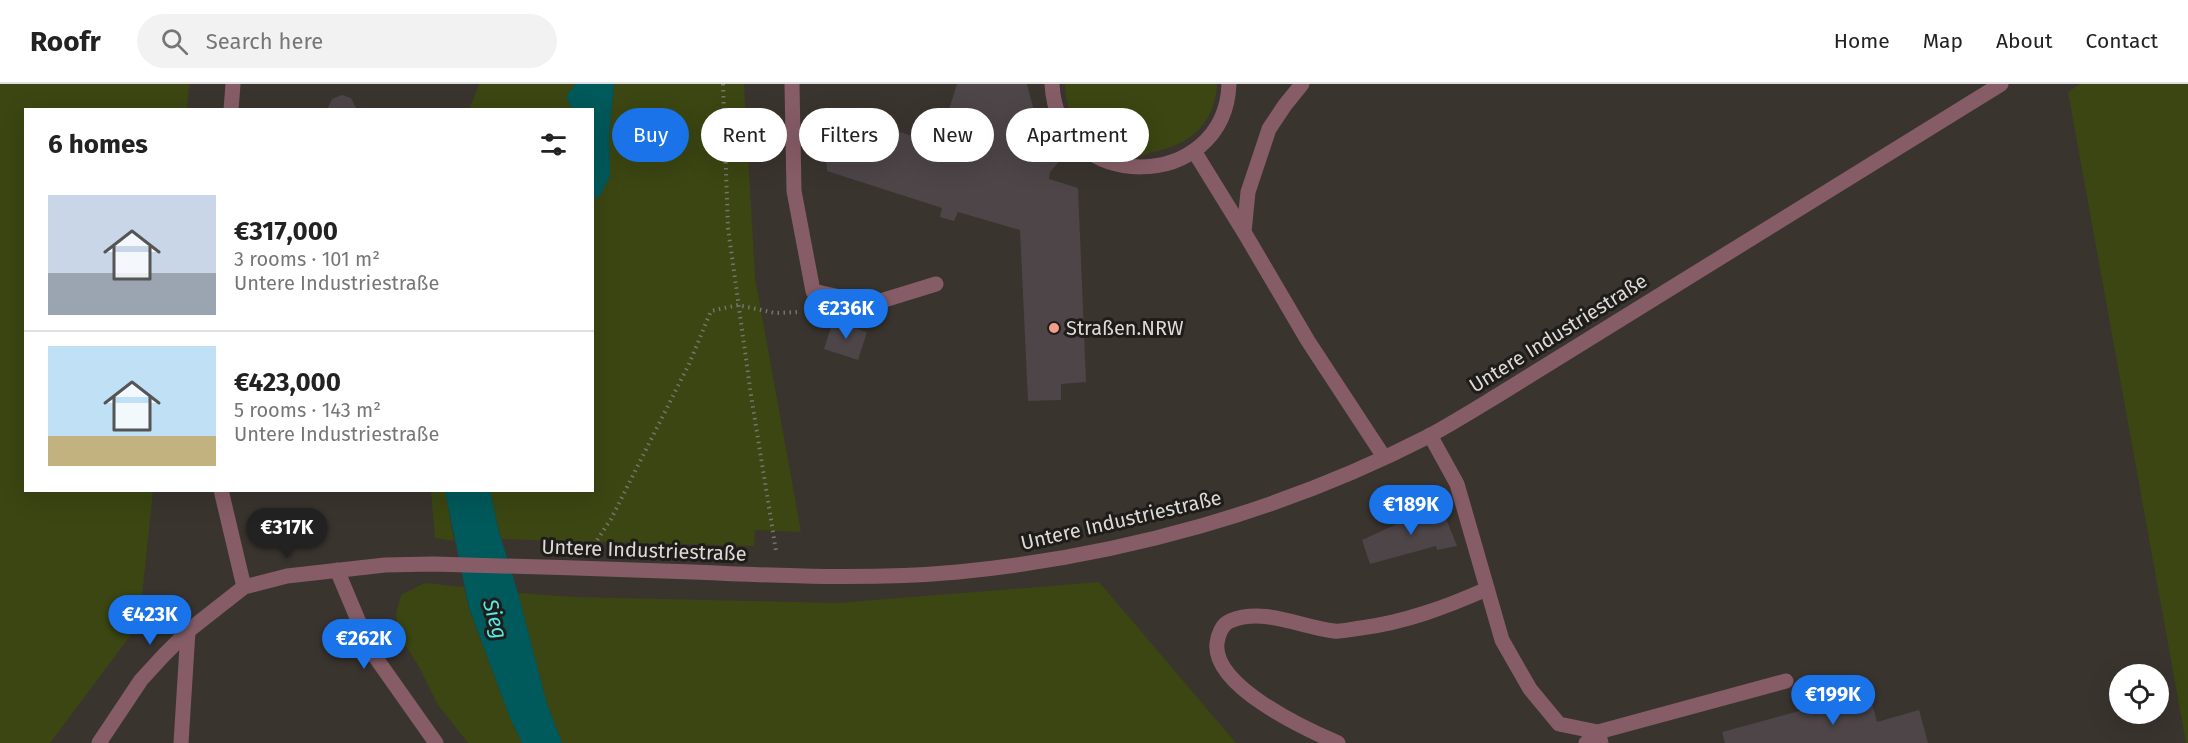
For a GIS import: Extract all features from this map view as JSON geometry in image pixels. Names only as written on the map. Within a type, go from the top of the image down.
[{"type":"street","points":[[231,108],[233,84]]},
{"type":"street","points":[[792,84],[794,191],[813,291],[872,304],[936,284]]},
{"type":"street","points":[[1052,84],[1053,100],[1065,128],[1086,151],[1115,165],[1147,168],[1178,161],[1194,151],[1216,127],[1229,98],[1229,84]]},
{"type":"street","points":[[1244,232],[1248,192],[1269,129],[1302,84]]},
{"type":"street","name":"Untere Industriestraße","points":[[99,743],[141,680],[188,631],[244,587],[287,576],[385,566],[433,564],[780,576],[874,576],[956,572],[1078,555],[1165,536],[1245,513],[1300,494],[1430,435],[2001,84]]},
{"type":"street","points":[[1194,151],[1308,341],[1384,457]]},
{"type":"street","points":[[1430,435],[1457,484],[1502,640],[1530,689],[1559,724],[1599,738]]},
{"type":"street","points":[[221,492],[244,587]]},
{"type":"street","points":[[337,570],[371,651],[436,743]]},
{"type":"street","points":[[1338,743],[1303,729],[1241,688],[1225,671],[1216,651],[1218,634],[1228,621],[1253,615],[1335,631],[1389,624],[1445,608],[1487,589]]},
{"type":"street","points":[[181,743],[188,631]]},
{"type":"street","points":[[1586,743],[1786,681]]},
{"type":"path","points":[[723,84],[728,228],[780,576]]},
{"type":"path","points":[[597,542],[611,519],[689,364],[711,311],[738,305],[775,313]]},
{"type":"green space","points":[[0,84],[189,84],[187,108],[24,108],[24,492],[153,492],[139,624],[50,743],[0,743]]},
{"type":"green space","points":[[479,84],[576,84],[566,96],[572,108],[470,108]]},
{"type":"green space","points":[[614,84],[744,84],[745,108],[701,108],[701,162],[748,162],[755,277],[801,532],[755,530],[754,546],[501,539],[490,492],[594,492],[594,199],[601,194],[610,176],[609,136]]},
{"type":"green space","points":[[1065,84],[1217,84],[1211,111],[1198,130],[1178,144],[1149,154],[1149,108],[1069,108]]},
{"type":"green space","points":[[2080,84],[2188,84],[2188,743],[2186,743],[2068,92]]},
{"type":"green space","points":[[431,492],[445,492],[454,541],[435,538]]},
{"type":"green space","points":[[1099,582],[1236,743],[562,743],[547,704],[518,593],[575,597],[837,603]]},
{"type":"green space","points":[[425,583],[464,587],[469,609],[510,718],[522,743],[468,743],[438,705],[418,665],[399,636],[396,614],[401,595]]},
{"type":"water","points":[[576,84],[614,84],[609,136],[610,176],[601,194],[594,199],[594,108],[572,108],[566,96]]},
{"type":"water","name":"Sieg","points":[[445,492],[490,492],[499,532],[518,593],[547,704],[562,743],[522,743],[510,718],[469,608]]},
{"type":"building","points":[[957,84],[1027,84],[1033,108],[1006,108],[1006,162],[1059,162],[1050,172],[1049,179],[1078,188],[1086,382],[1061,384],[1061,400],[1028,401],[1020,230],[958,212],[954,221],[940,217],[942,208],[827,171],[826,162],[899,162],[899,132],[911,136],[911,162],[994,162],[994,108],[949,108]]},
{"type":"building","points":[[342,95],[351,98],[356,108],[328,108],[332,99]]},
{"type":"building","points":[[833,321],[867,332],[858,360],[824,349]]},
{"type":"building","points":[[1427,504],[1447,521],[1457,546],[1437,550],[1436,546],[1370,564],[1362,540],[1412,517],[1409,513]]},
{"type":"building","points":[[1869,692],[1877,722],[1919,710],[1928,743],[1725,743],[1722,732]]},
{"type":"place","name":"Straßen.NRW","points":[[1054,328]]}]
